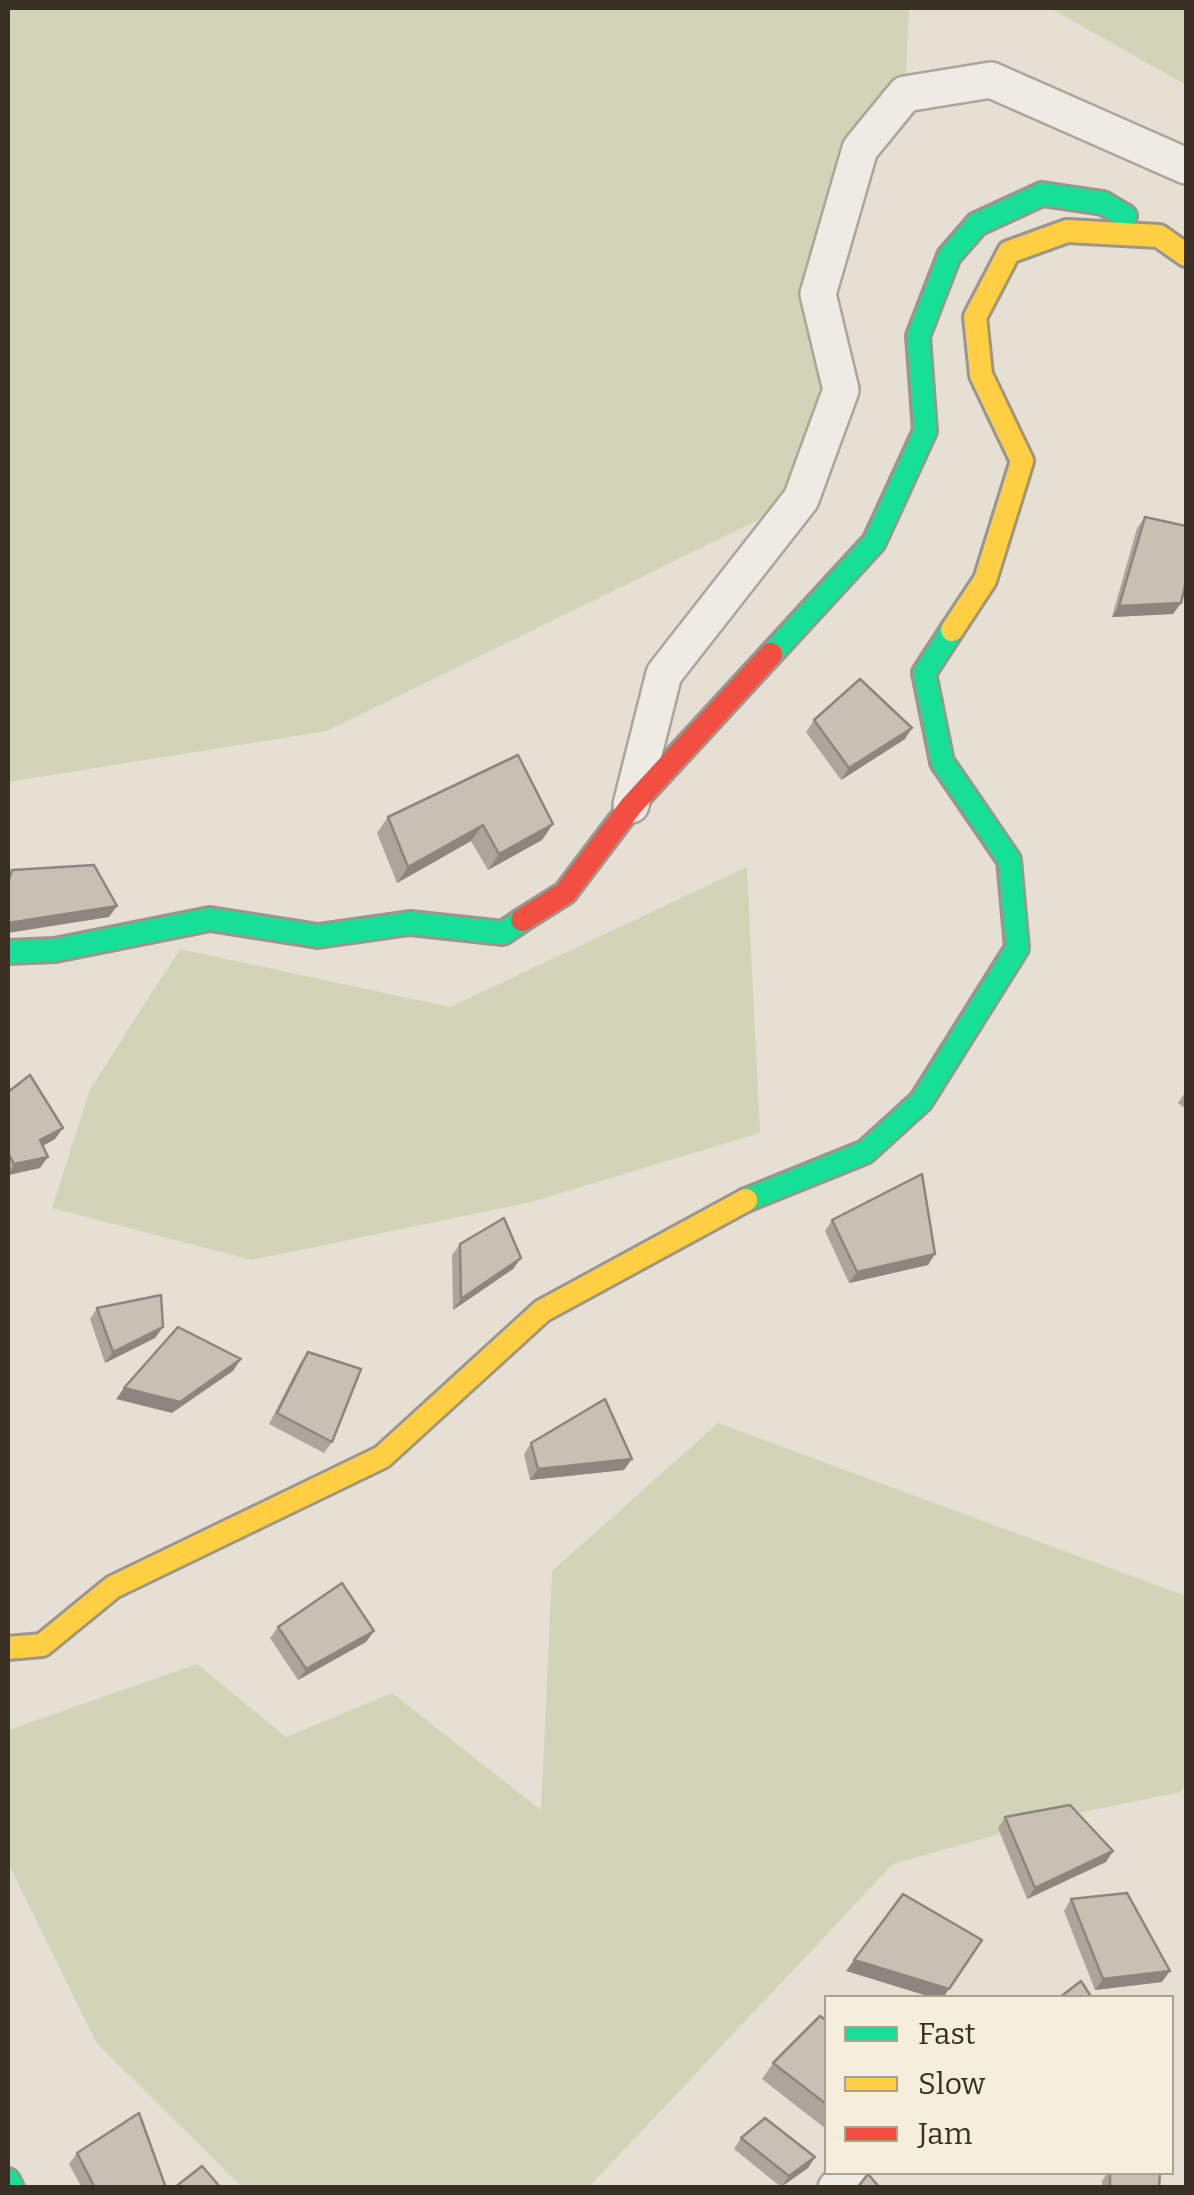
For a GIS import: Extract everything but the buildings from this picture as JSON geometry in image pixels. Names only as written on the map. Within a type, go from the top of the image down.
[{"type":"street","points":[[631,806],[664,674],[802,499],[841,390],[818,294],[860,149],[905,94],[991,80],[1186,166]]},
{"type":"street","points":[[8,952],[56,950],[210,919],[318,936],[410,923],[503,932],[565,893],[631,806],[874,542],[925,431],[918,336],[950,256],[977,224],[1042,194],[1103,204],[1186,255]]},
{"type":"street","points":[[8,1648],[42,1644],[112,1587],[382,1457],[542,1311],[766,1189],[865,1152],[921,1102],[1017,948],[1009,860],[942,762],[924,673],[985,580],[1022,461],[982,375],[975,317],[1009,252],[1067,231],[1159,236]]},
{"type":"street","points":[[8,2180],[12,2188]]},
{"type":"green space","points":[[8,8],[909,8],[905,94],[860,149],[801,499],[327,731],[8,782]]},
{"type":"green space","points":[[1050,8],[1186,8],[1186,85]]},
{"type":"green space","points":[[747,867],[760,1133],[531,1202],[252,1260],[52,1208],[90,1089],[180,949],[450,1007]]},
{"type":"green space","points":[[718,1423],[1186,1596],[1186,1785],[1180,1792],[1063,1816],[893,1864],[589,2187],[242,2187],[96,2042],[8,1863],[8,1730],[197,1664],[286,1737],[392,1693],[541,1810],[552,1571]]},
{"type":"traffic: fast","points":[[771,654],[874,542],[925,431],[918,336],[949,256],[977,224],[1042,194],[1103,203],[1125,216]]},
{"type":"traffic: fast","points":[[746,1200],[865,1152],[921,1101],[1017,948],[1009,860],[942,762],[924,673],[952,630]]},
{"type":"traffic: fast","points":[[8,952],[55,950],[210,919],[318,936],[410,923],[503,933],[522,920]]},
{"type":"traffic: fast","points":[[8,2180],[12,2188]]},
{"type":"traffic: slow","points":[[952,630],[985,580],[1022,461],[981,375],[975,317],[1009,252],[1067,231],[1159,236],[1186,255]]},
{"type":"traffic: slow","points":[[8,1648],[42,1645],[113,1587],[382,1457],[542,1311],[746,1200]]},
{"type":"traffic: jam","points":[[522,920],[565,893],[631,806],[771,654]]}]
